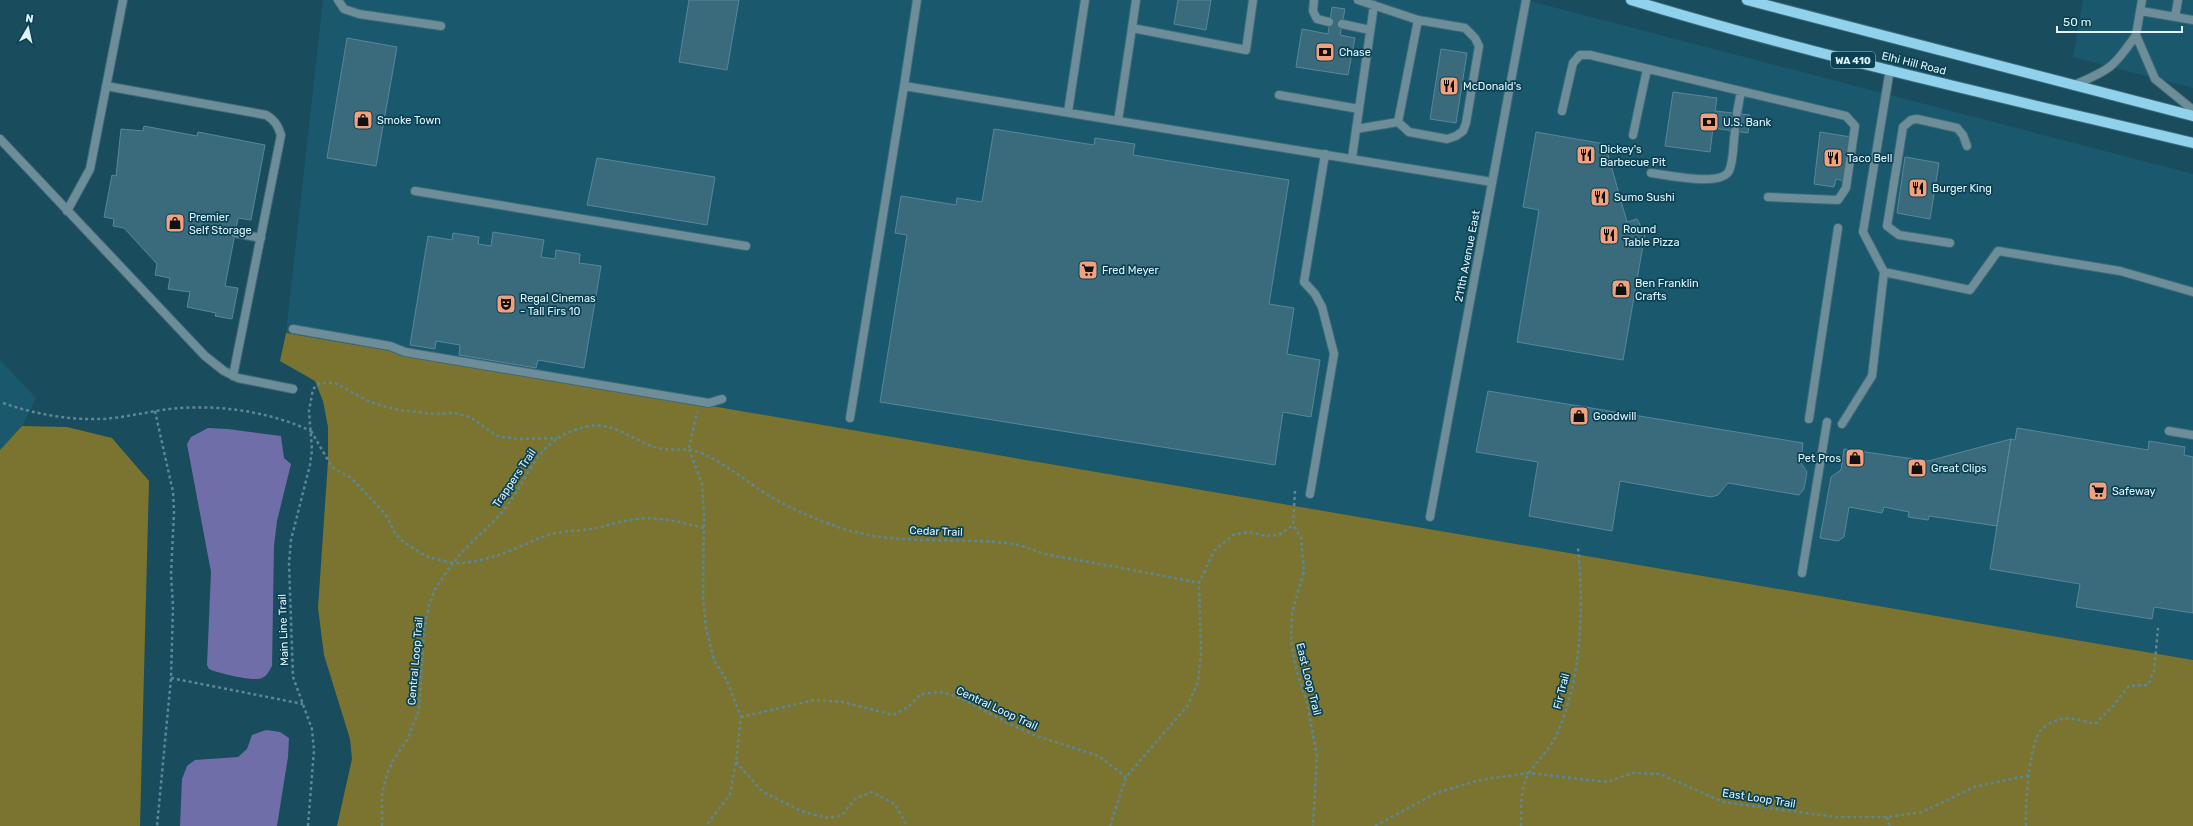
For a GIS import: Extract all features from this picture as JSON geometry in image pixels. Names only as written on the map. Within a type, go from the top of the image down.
[{"type":"main road","name":"Elhi Hill Road","points":[[1631,0],[1678,14],[1890,69],[2193,143]]},
{"type":"main road","name":"Elhi Hill Road","points":[[1747,0],[2193,116]]},
{"type":"street","points":[[67,211],[90,169],[123,0]]},
{"type":"street","points":[[338,0],[344,9],[359,14],[441,26]]},
{"type":"street","points":[[850,418],[917,0]]},
{"type":"street","points":[[1068,112],[1085,0]]},
{"type":"street","points":[[1118,120],[1136,0]]},
{"type":"street","points":[[1132,28],[1246,50],[1253,0]]},
{"type":"street","points":[[1314,0],[1313,11],[1317,19],[1329,22]]},
{"type":"street","points":[[1358,0],[1418,20],[1465,28],[1475,38],[1479,46],[1466,123],[1463,131],[1447,139],[1409,132],[1398,122]]},
{"type":"street","name":"211th Avenue East","points":[[1430,517],[1526,0]]},
{"type":"street","points":[[2074,85],[2108,71],[2120,58],[2136,35],[2142,0]]},
{"type":"street","points":[[2175,17],[2178,0]]},
{"type":"street","points":[[1352,158],[1374,5]]},
{"type":"street","points":[[2141,11],[2193,20]]},
{"type":"street","points":[[1398,122],[1418,20]]},
{"type":"street","points":[[1342,24],[1370,30]]},
{"type":"street","points":[[2136,35],[2155,79],[2193,110]]},
{"type":"street","points":[[1562,111],[1573,63],[1580,55],[1590,55],[1846,116],[1855,126],[1846,188],[1838,200],[1768,197]]},
{"type":"street","points":[[1633,135],[1647,69]]},
{"type":"street","points":[[1842,424],[1872,376],[1884,272],[1863,232],[1890,69]]},
{"type":"street","points":[[106,86],[266,115],[271,118],[279,128],[281,135],[233,376]]},
{"type":"street","points":[[904,86],[1492,182]]},
{"type":"street","points":[[1737,113],[1741,91]]},
{"type":"street","points":[[1279,95],[1359,109]]},
{"type":"street","points":[[1950,243],[1899,235],[1887,226],[1903,127],[1911,120],[1918,119],[1957,128],[1963,135],[1967,146]]},
{"type":"street","points":[[1356,129],[1398,122]]},
{"type":"street","points":[[1651,173],[1709,180],[1723,177],[1728,171],[1735,131]]},
{"type":"street","points":[[0,139],[205,356],[233,376],[293,389]]},
{"type":"street","points":[[1310,494],[1334,354],[1322,307],[1315,294],[1304,282],[1324,154]]},
{"type":"street","points":[[415,191],[746,246]]},
{"type":"street","points":[[1809,419],[1838,228]]},
{"type":"street","points":[[236,233],[260,238]]},
{"type":"street","points":[[1884,272],[1970,290],[1998,251],[2120,271],[2193,292]]},
{"type":"street","points":[[293,329],[390,346],[412,354],[699,402],[709,403],[722,399]]},
{"type":"street","points":[[1802,572],[1827,422]]},
{"type":"street","points":[[2169,431],[2193,436]]},
{"type":"path","name":"Trappers Trail","points":[[310,432],[310,396],[313,389],[320,383],[326,382],[335,383],[370,402],[393,409],[426,413],[454,413],[470,417],[496,436],[518,438],[557,438]]},
{"type":"path","points":[[699,402],[689,448],[702,484],[704,528],[703,597],[706,628],[714,660],[727,681],[741,717],[736,762],[730,794],[706,826]]},
{"type":"path","points":[[2,403],[41,415],[75,418],[115,418],[155,411],[203,406],[292,422],[310,432],[332,467],[351,478],[362,488],[386,515],[396,535],[405,544],[428,557],[453,563],[471,563],[492,558],[528,545],[546,536],[591,529],[629,520],[650,518],[678,521],[704,528]]},
{"type":"path","points":[[155,411],[172,492],[174,512],[171,575],[173,606],[171,678],[157,826]]},
{"type":"path","name":"Trappers Trail","points":[[453,563],[507,506],[544,447],[557,438],[590,426],[608,427],[629,434],[650,446],[664,450],[689,448]]},
{"type":"path","name":"Main Line Trail","points":[[308,826],[314,750],[312,729],[293,677],[289,562],[291,540],[310,465],[310,432]]},
{"type":"path","name":"Cedar Trail","points":[[689,448],[704,454],[774,498],[841,528],[884,537],[976,540],[1016,544],[1047,555],[1108,564],[1199,583]]},
{"type":"path","name":"East Loop Trail","points":[[1295,491],[1293,525],[1301,538],[1304,571],[1292,613],[1291,639],[1295,665],[1307,703],[1317,756],[1313,826]]},
{"type":"path","points":[[1110,826],[1126,777],[1188,705],[1198,682],[1201,652],[1199,583],[1214,551],[1233,535],[1248,532],[1266,536],[1279,535],[1293,525]]},
{"type":"path","name":"Fir Trail","points":[[1520,826],[1524,787],[1529,773],[1542,758],[1556,736],[1570,695],[1577,659],[1580,614],[1578,548]]},
{"type":"path","name":"Central Loop Trail","points":[[382,826],[382,794],[387,774],[394,759],[407,740],[419,710],[424,631],[429,605],[436,587],[453,563]]},
{"type":"path","points":[[2026,826],[2025,811],[2034,747],[2040,731],[2056,720],[2072,718],[2095,724],[2112,707],[2129,686],[2148,686],[2154,671],[2158,628]]},
{"type":"path","points":[[171,678],[304,704]]},
{"type":"path","name":"Central Loop Trail","points":[[741,717],[814,700],[843,702],[893,715],[908,706],[921,694],[942,692],[962,699],[1039,737],[1099,756],[1126,777]]},
{"type":"path","points":[[736,762],[764,792],[801,811],[827,818],[842,815],[856,798],[872,792],[895,804],[907,826]]},
{"type":"path","name":"East Loop Trail","points":[[1376,826],[1436,793],[1480,780],[1529,773],[1607,782],[1633,773],[1660,774],[1723,802],[1836,817],[1887,817],[1922,812],[1974,787],[2030,775]]},
{"type":"path","points":[[1887,817],[1890,826]]},
{"type":"shaded area","points":[[323,0],[1526,0],[2193,174],[2193,660],[286,333]]},
{"type":"shaded area","points":[[2083,0],[2193,0],[2193,88],[2073,57]]},
{"type":"shaded area","points":[[286,333],[2193,660],[2193,826],[337,826],[352,759],[350,739],[324,655],[318,608],[328,461],[328,427],[323,401],[315,381],[280,361]]},
{"type":"shaded area","points":[[0,360],[36,398],[22,426],[0,450]]},
{"type":"shaded area","points":[[22,426],[67,427],[112,438],[149,481],[140,826],[0,826],[0,450]]},
{"type":"shaded area","points":[[208,428],[281,436],[284,458],[291,464],[277,521],[274,546],[272,666],[267,675],[258,679],[227,675],[209,669],[207,665],[211,572],[187,444],[191,437]]},
{"type":"shaded area","points":[[266,730],[280,732],[289,738],[288,757],[277,826],[180,826],[182,779],[187,766],[195,760],[238,757],[247,749],[252,735]]},
{"type":"building","points":[[689,0],[739,0],[727,70],[679,62]]},
{"type":"building","points":[[1178,0],[1211,0],[1206,30],[1174,24]]},
{"type":"building","name":"Chase","points":[[1332,7],[1345,9],[1340,35],[1355,38],[1348,75],[1296,67],[1302,29],[1328,34]]},
{"type":"building","points":[[347,38],[397,47],[376,166],[327,158]]},
{"type":"building","name":"McDonald's","points":[[1441,49],[1467,53],[1456,123],[1430,119]]},
{"type":"building","name":"U.S. Bank","points":[[1673,92],[1717,98],[1715,111],[1750,115],[1748,133],[1713,128],[1710,152],[1665,146]]},
{"type":"building","name":"Premier Self Storage","points":[[144,126],[197,136],[198,132],[265,145],[251,220],[238,218],[225,286],[238,288],[232,319],[215,316],[216,313],[187,307],[190,292],[168,289],[170,278],[155,275],[157,264],[124,228],[113,226],[114,219],[104,217],[112,175],[116,176],[121,129],[143,131]]},
{"type":"building","name":"Fred Meyer","points":[[994,129],[1094,145],[1095,138],[1135,144],[1133,155],[1289,180],[1269,304],[1294,308],[1287,354],[1320,360],[1311,417],[1283,412],[1275,465],[880,402],[907,235],[895,233],[901,196],[956,205],[957,198],[982,202]]},
{"type":"building","points":[[1536,132],[1605,144],[1627,222],[1637,219],[1645,234],[1623,360],[1517,342],[1539,210],[1523,207]]},
{"type":"building","name":"Taco Bell","points":[[1820,132],[1851,137],[1844,181],[1836,179],[1834,187],[1814,184]]},
{"type":"building","name":"Burger King","points":[[1905,157],[1939,163],[1930,219],[1897,213]]},
{"type":"building","points":[[597,158],[715,177],[707,225],[587,205]]},
{"type":"building","name":"Regal Cinemas - Tall Firs 10","points":[[493,232],[544,240],[541,257],[555,259],[556,250],[580,254],[579,263],[601,266],[584,368],[538,360],[536,368],[459,355],[460,345],[436,341],[435,349],[410,345],[428,236],[452,240],[453,233],[479,237],[478,244],[491,246]]},
{"type":"building","points":[[1488,391],[1803,443],[1801,463],[1807,472],[1804,489],[1799,495],[1728,483],[1718,495],[1711,497],[1620,481],[1612,531],[1529,516],[1538,462],[1476,452]]},
{"type":"building","name":"Safeway","points":[[2017,428],[2148,450],[2149,441],[2185,447],[2184,455],[2193,457],[2193,613],[2154,607],[2152,619],[2076,607],[2080,584],[1990,569],[2011,439],[2015,440]]},
{"type":"building","points":[[2011,439],[1997,526],[1929,516],[1928,520],[1908,517],[1909,512],[1884,507],[1882,513],[1849,507],[1844,537],[1838,541],[1820,538],[1831,477],[1841,470],[1844,449],[1928,461]]},
{"type":"place","name":"Chase","points":[[1325,52]]},
{"type":"place","name":"McDonald's","points":[[1449,86]]},
{"type":"place","name":"Smoke Town","points":[[363,120]]},
{"type":"place","name":"U.S. Bank","points":[[1709,122]]},
{"type":"place","name":"Dickey's Barbecue Pit","points":[[1586,155]]},
{"type":"place","name":"Taco Bell","points":[[1833,158]]},
{"type":"place","name":"Burger King","points":[[1918,188]]},
{"type":"place","name":"Sumo Sushi","points":[[1600,197]]},
{"type":"place","name":"Premier Self Storage","points":[[175,223]]},
{"type":"place","name":"Round Table Pizza","points":[[1609,235]]},
{"type":"place","name":"Fred Meyer","points":[[1088,270]]},
{"type":"place","name":"Ben Franklin Crafts","points":[[1621,289]]},
{"type":"place","name":"Regal Cinemas - Tall Firs 10","points":[[506,304]]},
{"type":"place","name":"Goodwill","points":[[1579,416]]},
{"type":"place","name":"Pet Pros","points":[[1855,458]]},
{"type":"place","name":"Great Clips","points":[[1917,468]]},
{"type":"place","name":"Safeway","points":[[2098,491]]}]
